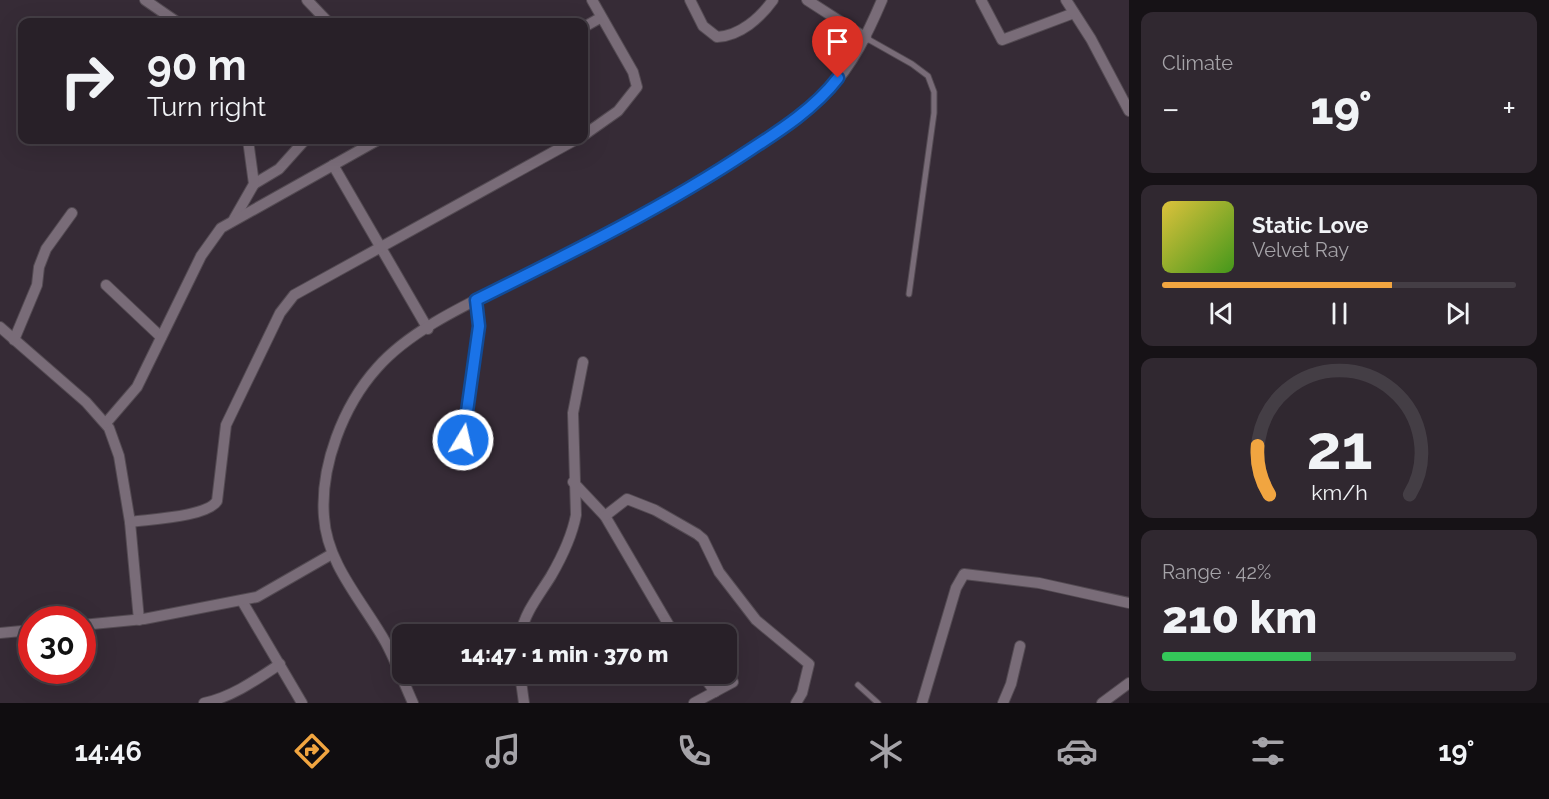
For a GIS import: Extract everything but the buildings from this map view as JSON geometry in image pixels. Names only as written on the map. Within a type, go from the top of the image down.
[{"type":"street","points":[[145,0],[171,18]]},
{"type":"street","points":[[307,0],[324,18]]},
{"type":"street","points":[[588,132],[618,111],[637,87],[633,72],[600,18],[592,0]]},
{"type":"street","points":[[690,0],[703,26],[717,37],[730,34],[756,20],[773,0]]},
{"type":"street","points":[[807,0],[866,38]]},
{"type":"street","points":[[413,703],[386,643],[332,554],[324,518],[324,491],[337,437],[357,396],[377,368],[404,343],[476,300],[686,191],[782,129],[828,92],[861,49],[882,0]]},
{"type":"street","points":[[981,0],[1002,40],[1074,13]]},
{"type":"street","points":[[1066,0],[1091,39],[1129,111]]},
{"type":"street","points":[[588,25],[600,18]]},
{"type":"street","points":[[249,144],[254,184]]},
{"type":"street","points":[[234,219],[254,184],[279,169],[301,144]]},
{"type":"street","points":[[106,423],[137,387],[208,243],[221,228],[371,144]]},
{"type":"street","points":[[130,522],[201,511],[214,506],[218,494],[226,425],[280,313],[303,288],[568,144]]},
{"type":"street","points":[[333,165],[428,329]]},
{"type":"street","points":[[15,340],[37,285],[39,267],[46,249],[72,213]]},
{"type":"street","points":[[106,285],[161,337]]},
{"type":"street","points":[[463,440],[479,326],[476,300]]},
{"type":"street","points":[[0,327],[106,423],[120,456],[130,522],[139,620]]},
{"type":"street","points":[[524,624],[529,610],[560,560],[576,515],[573,482],[573,413],[583,362]]},
{"type":"street","points":[[573,482],[605,516],[668,624]]},
{"type":"street","points":[[605,516],[627,500],[655,510],[703,539],[719,572],[756,620],[809,664],[802,693],[795,703]]},
{"type":"street","points":[[96,624],[139,620],[242,601],[270,591],[332,554]]},
{"type":"street","points":[[922,703],[956,588],[964,574],[1039,583],[1129,603]]},
{"type":"street","points":[[242,601],[302,703]]},
{"type":"street","points":[[0,633],[18,631]]},
{"type":"street","points":[[1003,703],[1011,684],[1020,646]]},
{"type":"street","points":[[204,703],[217,700],[248,685],[280,664]]},
{"type":"street","points":[[1102,703],[1129,683]]},
{"type":"street","points":[[521,684],[524,703]]},
{"type":"street","points":[[709,684],[715,693]]},
{"type":"street","points":[[694,703],[730,684]]},
{"type":"lane","points":[[866,38],[923,71],[934,92],[934,113],[909,294]]},
{"type":"lane","points":[[858,685],[878,703]]},
{"type":"route","points":[[463,440],[479,326],[476,300],[586,245],[686,191],[782,129],[828,92],[838,78]]}]
